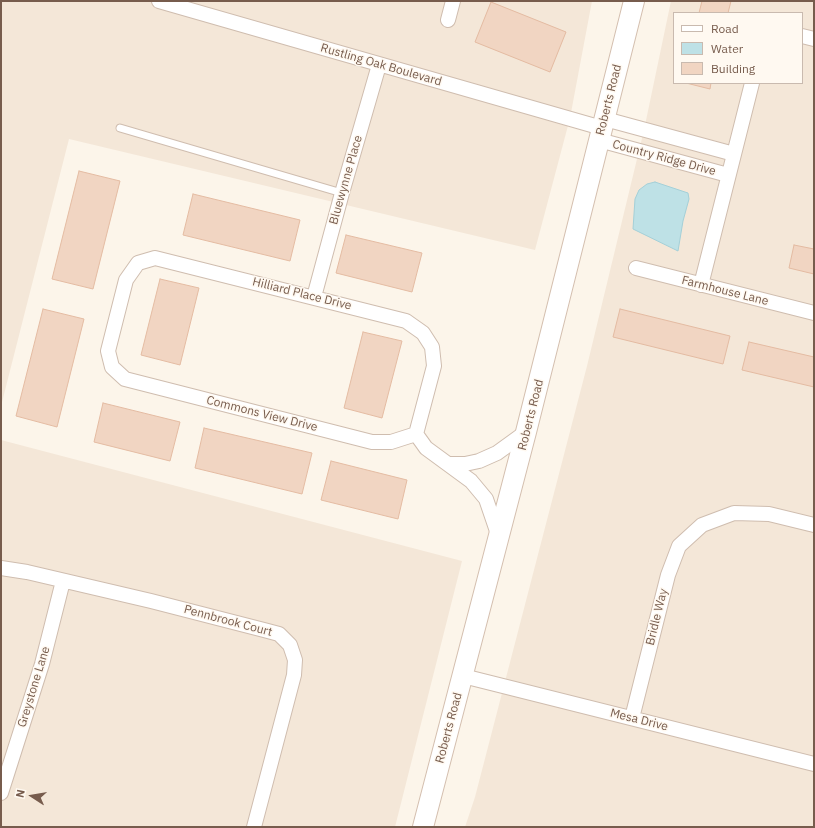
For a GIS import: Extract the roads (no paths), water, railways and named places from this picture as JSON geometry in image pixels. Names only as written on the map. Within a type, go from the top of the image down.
[{"type":"main road","name":"Roberts Road","points":[[422,827],[463,676],[526,432],[634,1]]},
{"type":"street","name":"Rustling Oak Boulevard","points":[[159,1],[202,7],[379,64],[602,129]]},
{"type":"street","points":[[448,20],[452,1]]},
{"type":"street","points":[[803,36],[814,39]]},
{"type":"street","name":"Bluewynne Place","points":[[314,296],[379,64]]},
{"type":"street","name":"Country Ridge Drive","points":[[701,285],[752,84]]},
{"type":"street","name":"Country Ridge Drive","points":[[602,129],[734,154]]},
{"type":"street","name":"Country Ridge Drive","points":[[602,129],[728,175]]},
{"type":"street","name":"Hilliard Place Drive","points":[[112,366],[108,351],[126,280],[138,263],[155,258],[314,296],[406,320],[422,333],[432,347],[434,366],[416,434]]},
{"type":"street","name":"Farmhouse Lane","points":[[636,268],[814,313]]},
{"type":"street","name":"Commons View Drive","points":[[112,366],[125,379],[372,442],[391,442],[416,434]]},
{"type":"street","points":[[448,464],[465,464],[479,461],[497,453],[526,432]]},
{"type":"street","points":[[416,434],[426,448],[471,481],[486,499],[498,537]]},
{"type":"street","name":"Bridle Way","points":[[632,718],[668,575],[679,546],[702,526],[734,513],[768,514],[814,525]]},
{"type":"street","name":"Pennbrook Court","points":[[1,568],[151,601],[264,630],[279,634],[290,645],[295,660],[294,676],[254,827]]},
{"type":"street","name":"Greystone Lane","points":[[1,793],[42,664],[63,581]]},
{"type":"street","name":"Mesa Drive","points":[[463,676],[814,764]]},
{"type":"lane","points":[[120,128],[342,193]]},
{"type":"water","points":[[655,182],[688,193],[689,199],[683,221],[678,251],[633,229],[635,199],[639,190],[647,184]]}]
